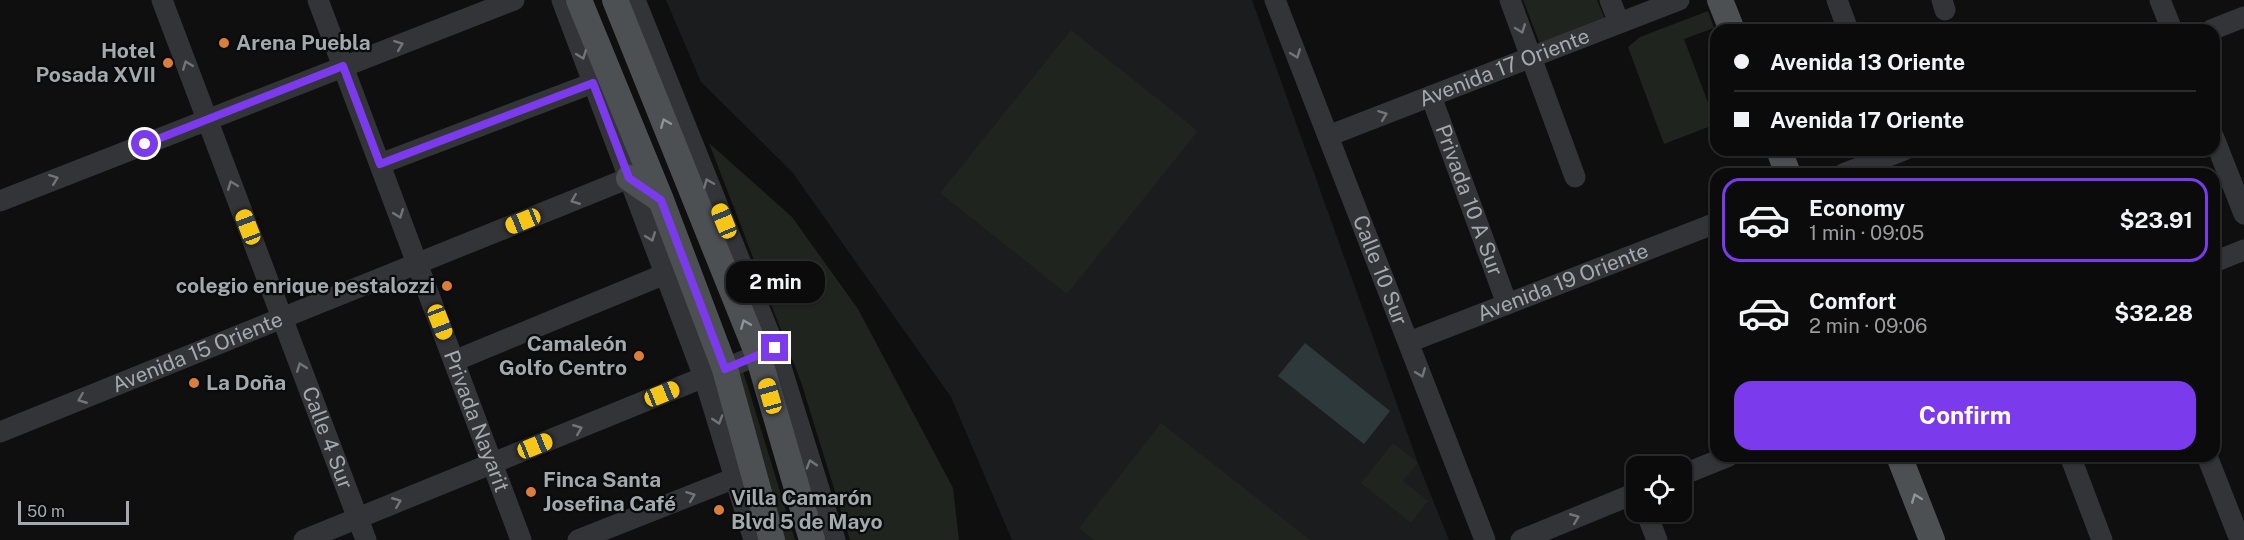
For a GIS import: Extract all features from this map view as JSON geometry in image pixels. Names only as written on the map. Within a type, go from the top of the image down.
[{"type":"main road","points":[[579,0],[661,200],[715,373],[772,540]]},
{"type":"main road","points":[[615,0],[766,352],[812,540]]},
{"type":"main road","points":[[1720,0],[1730,24]]},
{"type":"main road","points":[[629,178],[661,200]]},
{"type":"main road","points":[[1901,462],[1932,540]]},
{"type":"street","name":"Calle 4 Sur","points":[[162,0],[366,540]]},
{"type":"street","name":"Privada Nayarit","points":[[318,0],[521,540]]},
{"type":"street","points":[[0,201],[514,0]]},
{"type":"street","points":[[562,0],[665,274],[715,373],[735,478],[754,540]]},
{"type":"street","points":[[635,0],[835,540]]},
{"type":"street","name":"Calle 10 Sur","points":[[1275,0],[1485,540]]},
{"type":"street","points":[[1510,0],[1575,177]]},
{"type":"street","points":[[1611,0],[1619,23]]},
{"type":"street","name":"Avenida 17 Oriente","points":[[1328,136],[1679,0]]},
{"type":"street","points":[[1837,0],[1846,24]]},
{"type":"street","points":[[2160,0],[2170,24]]},
{"type":"street","points":[[2220,26],[2244,17]]},
{"type":"street","points":[[380,164],[593,83]]},
{"type":"street","name":"Privada 10 A Sur","points":[[1431,96],[1507,304]]},
{"type":"street","points":[[2220,153],[2244,214]]},
{"type":"street","points":[[1858,168],[1889,156]]},
{"type":"street","name":"Avenida 15 Oriente","points":[[0,432],[629,178]]},
{"type":"street","name":"Avenida 19 Oriente","points":[[1408,342],[1710,225]]},
{"type":"street","points":[[2220,260],[2244,250]]},
{"type":"street","points":[[454,361],[665,274]]},
{"type":"street","points":[[304,540],[766,352]]},
{"type":"street","points":[[1692,471],[1714,462]]},
{"type":"street","points":[[2072,462],[2102,540]]},
{"type":"street","points":[[2209,462],[2240,540]]},
{"type":"street","points":[[578,540],[735,478]]},
{"type":"street","points":[[1521,540],[1626,497]]},
{"type":"street","points":[[1650,522],[1657,540]]},
{"type":"shaded area","points":[[666,0],[1252,0],[1418,463],[1449,540],[1012,540],[951,397],[793,173],[701,82]]},
{"type":"shaded area","points":[[1523,0],[1597,0],[1605,19],[1540,44]]},
{"type":"shaded area","points":[[1708,11],[1713,24],[1710,24],[1710,29],[1684,39],[1710,108],[1710,126],[1664,144],[1628,47],[1640,37]]},
{"type":"shaded area","points":[[1071,30],[1198,131],[1067,294],[940,193]]},
{"type":"shaded area","points":[[709,143],[792,217],[858,309],[953,488],[959,540],[850,540],[801,382]]},
{"type":"shaded area","points":[[1305,343],[1390,411],[1364,444],[1278,376]]},
{"type":"shaded area","points":[[743,371],[795,540],[783,540],[733,375]]},
{"type":"shaded area","points":[[1161,423],[1310,540],[1094,540],[1079,528]]},
{"type":"shaded area","points":[[1393,443],[1418,463],[1403,481],[1428,501],[1411,523],[1361,483]]},
{"type":"place","name":"Arena Puebla","points":[[224,43]]},
{"type":"place","name":"Hotel Posada XVII","points":[[168,63]]},
{"type":"place","name":"colegio enrique pestalozzi","points":[[447,286]]},
{"type":"place","name":"Camaleón Golfo Centro","points":[[639,356]]},
{"type":"place","name":"La Doña","points":[[194,383]]},
{"type":"place","name":"Finca Santa Josefina Café","points":[[531,492]]},
{"type":"place","name":"Villa Camarón Blvd 5 de Mayo","points":[[719,510]]},
{"type":"route","points":[[145,144],[343,66],[380,164],[593,83],[629,178],[661,200],[725,369],[775,348]]}]
